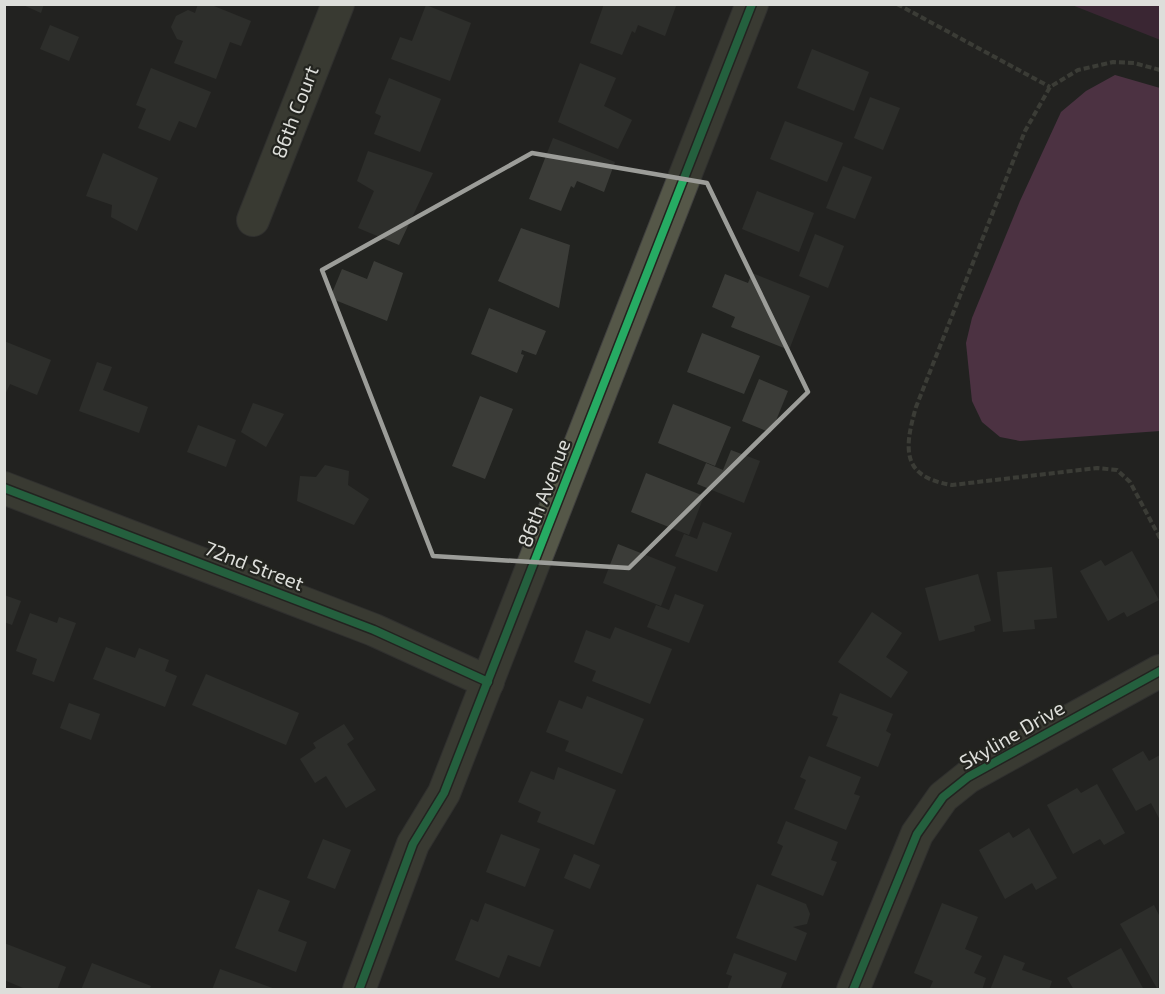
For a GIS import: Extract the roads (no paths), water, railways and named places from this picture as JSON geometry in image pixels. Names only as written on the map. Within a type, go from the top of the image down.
[{"type":"street","name":"86th Court","points":[[253,220],[338,4]]},
{"type":"street","name":"86th Avenue","points":[[359,990],[413,844],[444,793],[752,4]]},
{"type":"street","name":"72nd Street","points":[[4,488],[374,630],[488,682]]},
{"type":"street","name":"Skyline Drive","points":[[853,990],[917,834],[943,797],[968,777],[1161,670]]}]
